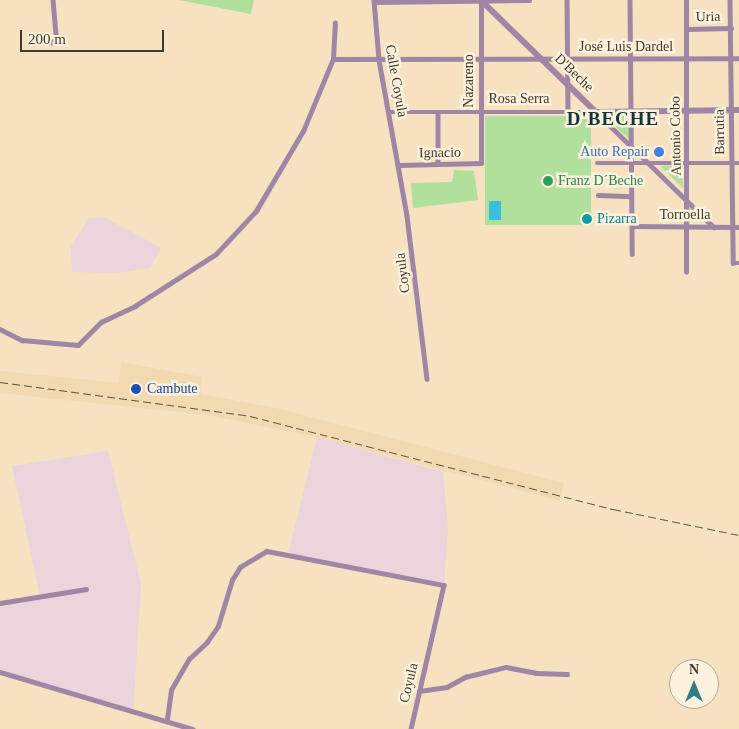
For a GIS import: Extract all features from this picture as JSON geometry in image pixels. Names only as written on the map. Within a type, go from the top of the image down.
[{"type":"street","points":[[52,0],[56,38],[53,43]]},
{"type":"street","name":"D'Beche","points":[[482,0],[714,226]]},
{"type":"street","name":"Nazareno","points":[[482,0],[482,163]]},
{"type":"street","points":[[374,1],[529,0]]},
{"type":"street","points":[[568,0],[568,112]]},
{"type":"street","points":[[630,0],[632,254]]},
{"type":"street","name":"Antonio Cobo","points":[[686,0],[688,199],[686,272]]},
{"type":"street","name":"Barrutia","points":[[730,0],[733,263],[739,263]]},
{"type":"street","name":"Calle Coyula","points":[[374,1],[379,60],[399,165]]},
{"type":"street","points":[[0,329],[22,340],[78,345],[101,322],[135,306],[216,254],[256,211],[280,175],[304,131],[333,59],[335,23]]},
{"type":"street","name":"Uria","points":[[686,29],[730,28]]},
{"type":"street","name":"José Luis Dardel","points":[[333,59],[739,58]]},
{"type":"street","name":"Rosa Serra","points":[[390,112],[739,110]]},
{"type":"street","points":[[438,112],[438,164]]},
{"type":"street","name":"Ignacio","points":[[399,165],[482,163]]},
{"type":"street","points":[[597,163],[739,163]]},
{"type":"street","name":"Coyula","points":[[399,165],[427,379]]},
{"type":"street","points":[[598,195],[631,196]]},
{"type":"street","name":"Torroella","points":[[632,226],[739,227]]},
{"type":"street","name":"Coyula","points":[[167,720],[171,690],[179,673],[207,642],[226,606],[232,580],[240,567],[253,557],[266,551],[444,585],[411,729]]},
{"type":"street","points":[[0,603],[86,589]]},
{"type":"street","points":[[419,691],[447,687],[465,677],[506,667],[536,674],[567,674]]},
{"type":"street","points":[[0,672],[65,693],[167,720],[193,729]]},
{"type":"shaded area","points":[[89,218],[106,218],[161,248],[150,268],[116,273],[72,272],[71,246]]},
{"type":"shaded area","points":[[121,362],[202,377],[201,394],[276,408],[564,483],[560,501],[317,437],[207,415],[0,393],[0,371],[119,383]]},
{"type":"shaded area","points":[[317,437],[443,472],[448,528],[444,585],[288,555]]},
{"type":"shaded area","points":[[108,451],[141,584],[133,713],[0,672],[0,603],[40,596],[12,466]]},
{"type":"green space","points":[[179,0],[254,0],[251,14]]},
{"type":"green space","points":[[600,113],[629,113],[629,139]]},
{"type":"green space","name":"Franz D´Beche","points":[[485,116],[591,116],[591,225],[485,225]]},
{"type":"green space","points":[[683,165],[683,188],[660,166]]},
{"type":"green space","points":[[454,170],[474,171],[478,200],[413,208],[411,183],[452,182]]},
{"type":"green space","points":[[689,203],[708,221],[690,221]]},
{"type":"water","points":[[489,201],[501,201],[501,220],[489,220]]},
{"type":"railway","points":[[0,382],[250,416],[613,509],[739,535]]},
{"type":"place","name":"Auto Repair","points":[[659,152]]},
{"type":"place","name":"Franz D´Beche","points":[[548,181]]},
{"type":"place","name":"Pizarra","points":[[587,219]]},
{"type":"place","name":"Cambute","points":[[136,389]]},
{"type":"district","name":"D'BECHE","points":[[613,119]]}]
